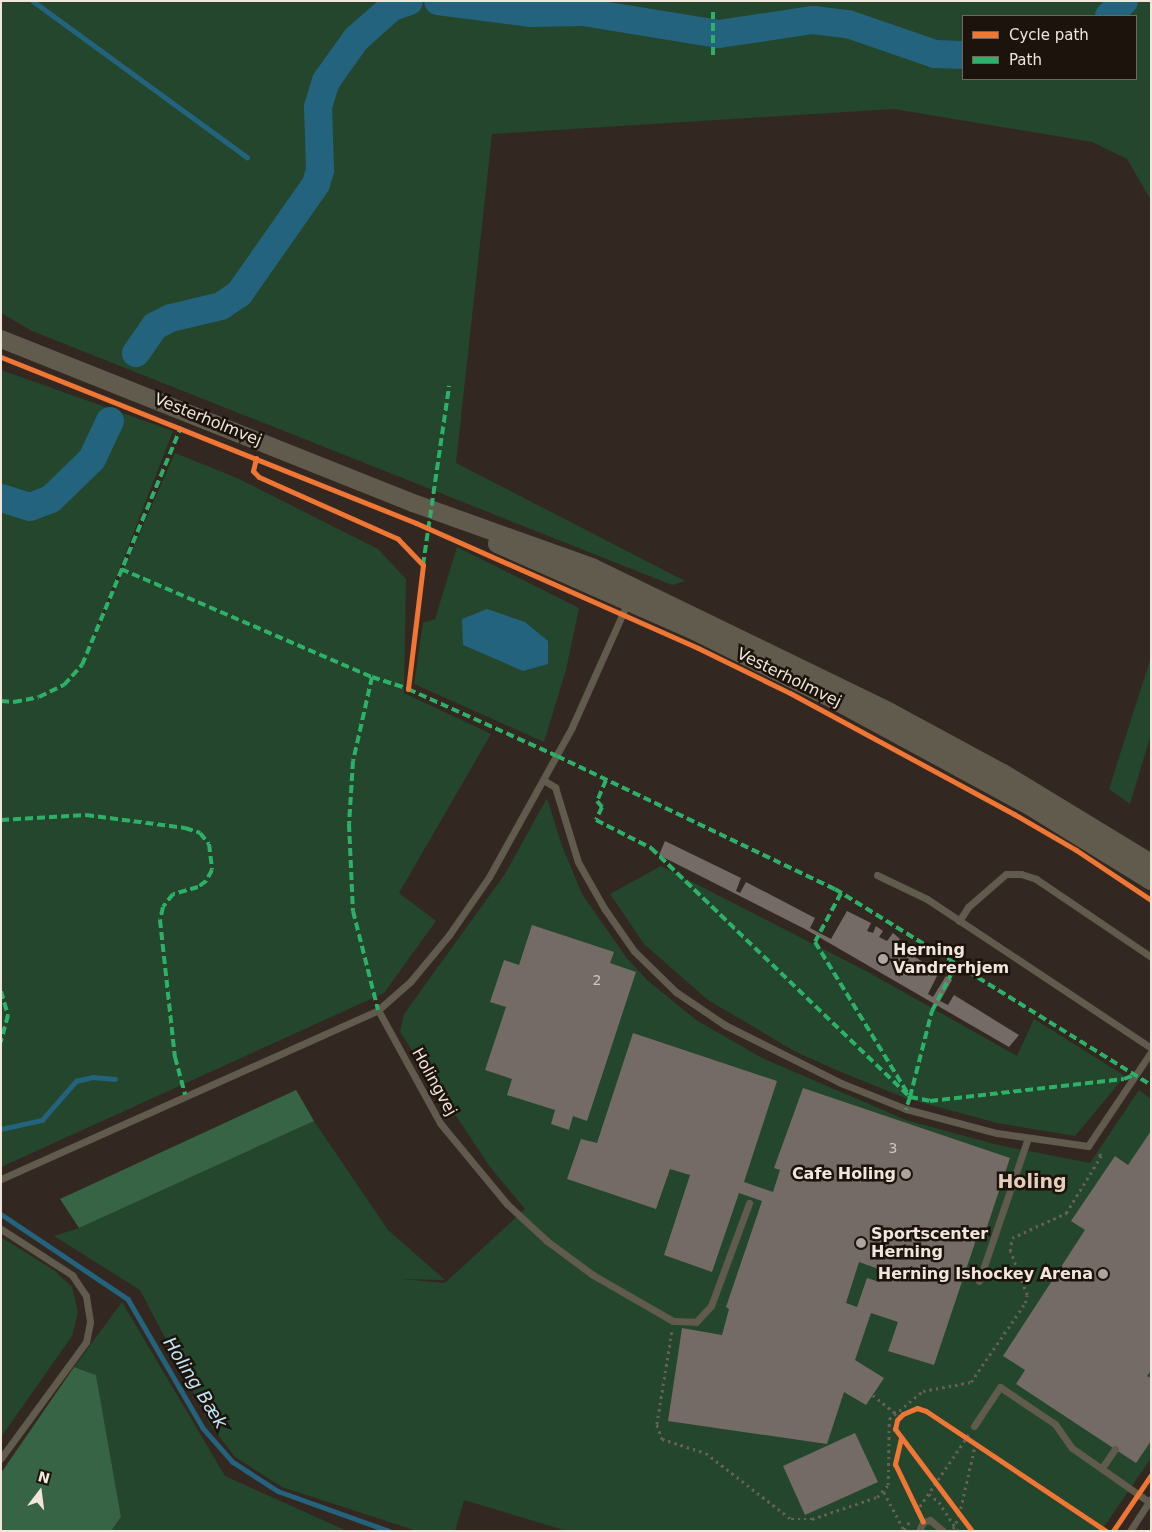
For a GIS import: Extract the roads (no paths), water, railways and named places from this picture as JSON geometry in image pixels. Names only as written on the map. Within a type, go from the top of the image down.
[{"type":"street","name":"Vesterholmvej","points":[[1,339],[413,503],[548,550],[945,758],[1151,881]]},
{"type":"street","name":"Vesterholmvej","points":[[631,594],[890,712],[1003,773],[1151,863]]},
{"type":"lane","points":[[1,1179],[378,1010],[410,982],[449,935],[489,877],[545,781],[589,692],[631,594]]},
{"type":"lane","points":[[545,781],[555,787],[578,862],[604,908],[634,951],[676,992],[725,1025],[841,1083],[906,1108],[1028,1138],[1088,1146],[1151,1052]]},
{"type":"lane","points":[[958,920],[968,907],[1000,878],[1006,874],[1021,874],[1036,879],[1151,957]]},
{"type":"lane","points":[[877,875],[921,896],[1151,1048]]},
{"type":"lane","name":"Holingvej","points":[[378,1010],[440,1124],[507,1204],[547,1241],[593,1275],[673,1321],[696,1322],[711,1306],[749,1202]]},
{"type":"lane","points":[[980,1281],[1028,1138]]},
{"type":"lane","points":[[1,1229],[72,1275],[86,1296],[90,1322],[86,1342],[1,1458]]},
{"type":"lane","points":[[974,1426],[1000,1387],[1055,1424],[1072,1448],[1149,1503],[1130,1531]]},
{"type":"lane","points":[[1102,1468],[1115,1449]]},
{"type":"lane","points":[[919,1531],[923,1522],[930,1520],[943,1531]]},
{"type":"water","points":[[487,609],[525,622],[548,641],[548,664],[523,671],[463,645],[462,619]]},
{"type":"waterway","points":[[33,1],[247,157]]},
{"type":"waterway","points":[[136,353],[155,326],[171,318],[221,306],[239,294],[316,184],[320,170],[318,107],[326,81],[356,39],[392,7],[409,1]]},
{"type":"waterway","points":[[438,1],[530,13],[583,12],[719,34],[813,20],[848,24],[935,54],[962,55]]},
{"type":"waterway","points":[[1110,15],[1124,1]]},
{"type":"waterway","points":[[1,498],[30,507],[51,499],[92,459],[110,421]]},
{"type":"waterway","points":[[1,1129],[42,1120],[76,1081],[93,1077],[115,1079]]},
{"type":"waterway","name":"Holing Bæk","points":[[1,1214],[128,1299],[203,1428],[233,1462],[278,1491],[389,1531]]},
{"type":"place","name":"Herning Vandrerhjem","points":[[883,959]]},
{"type":"place","name":"Cafe Holing","points":[[906,1174]]},
{"type":"place","name":"Sportscenter Herning","points":[[861,1243]]},
{"type":"place","name":"Herning Ishockey Arena","points":[[1103,1274]]},
{"type":"district","name":"Holing","points":[[1032,1182]]}]
